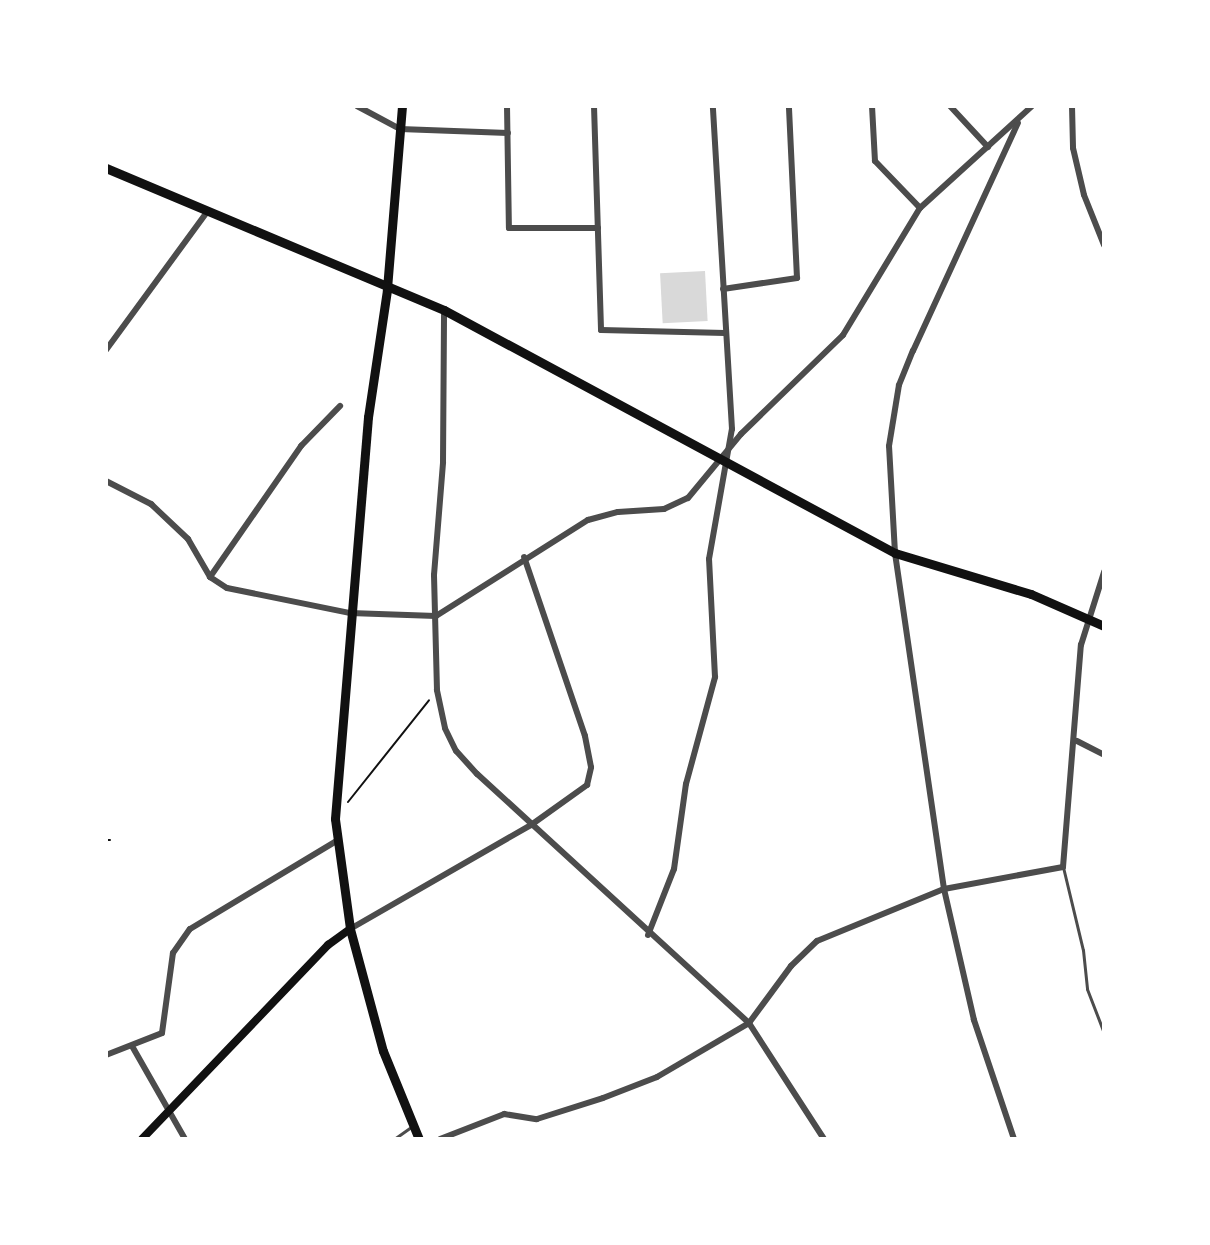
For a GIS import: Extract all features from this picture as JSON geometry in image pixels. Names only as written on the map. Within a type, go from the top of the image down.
[{"type":"highway","points":[[402,106],[387,290],[368,417],[335,819],[350,929],[383,1051],[419,1139]]},
{"type":"highway","points":[[106,168],[387,290],[444,310],[725,458],[895,553],[1031,594],[1104,626]]},
{"type":"main road","points":[[142,1139],[328,945],[350,929]]},
{"type":"street","points":[[357,106],[400,129],[508,133]]},
{"type":"street","points":[[507,106],[509,228],[598,228]]},
{"type":"street","points":[[594,106],[601,330],[725,333]]},
{"type":"street","points":[[648,935],[674,869],[686,784],[715,677],[709,559],[732,429],[713,106]]},
{"type":"street","points":[[723,289],[797,278],[789,106]]},
{"type":"street","points":[[872,106],[875,161],[920,208]]},
{"type":"street","points":[[950,106],[988,147]]},
{"type":"street","points":[[106,481],[151,504],[188,539],[210,577],[227,588],[350,613],[436,616],[456,607],[524,557],[588,520],[618,512],[664,509],[688,498],[725,458],[741,434],[843,335],[920,208],[1032,106]]},
{"type":"street","points":[[1072,106],[1073,148],[1104,245]]},
{"type":"street","points":[[1014,1139],[974,1020],[944,889],[895,553],[889,446],[899,385],[1020,119]]},
{"type":"street","points":[[106,350],[207,212]]},
{"type":"street","points":[[444,310],[437,690],[456,751],[648,935],[749,1023],[824,1139]]},
{"type":"street","points":[[210,577],[301,446],[340,406]]},
{"type":"street","points":[[350,929],[531,825],[578,795],[587,785],[591,767],[524,557]]},
{"type":"street","points":[[440,1139],[504,1114],[537,1119],[657,1077],[749,1023],[791,966],[817,941],[944,889],[1063,867],[1077,741],[1081,645],[1104,572]]},
{"type":"street","points":[[1077,741],[1104,755]]},
{"type":"street","points":[[106,1055],[162,1033],[173,953],[190,929],[338,840]]},
{"type":"street","points":[[132,1046],[185,1139]]},
{"type":"lane","points":[[1063,867],[1097,1017],[1104,1033]]},
{"type":"lane","points":[[1097,1017],[1104,1014]]},
{"type":"lane","points":[[394,1139],[413,1126]]},
{"type":"path","points":[[335,819],[437,690]]},
{"type":"shaded area","points":[[705,271],[708,321],[663,323],[660,273]]}]
